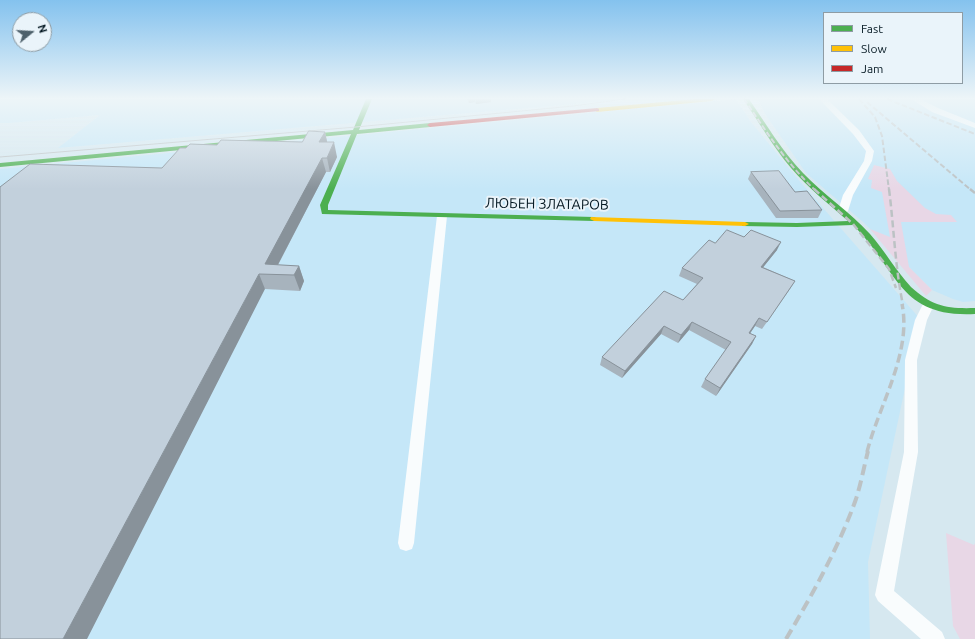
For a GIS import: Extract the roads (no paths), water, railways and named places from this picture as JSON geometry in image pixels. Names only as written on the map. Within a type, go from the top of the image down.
[{"type":"street","points":[[0,164],[388,129]]},
{"type":"street","points":[[767,129],[789,161],[802,176],[856,223],[912,293],[928,305],[939,310],[951,312],[975,311]]},
{"type":"street","points":[[843,211],[848,195],[868,161],[870,151],[853,129]]},
{"type":"street","name":"ЛЮБЕН ЗЛАТАРОВ","points":[[354,132],[324,205],[324,212],[797,225],[856,223]]},
{"type":"street","points":[[406,543],[442,216]]},
{"type":"street","points":[[928,305],[921,320],[911,360],[911,452],[884,595],[935,639]]},
{"type":"tram line","points":[[0,157],[334,129]]},
{"type":"railway","points":[[764,129],[795,169],[814,189]]},
{"type":"railway","points":[[879,129],[882,136],[889,190]]},
{"type":"railway","points":[[899,129],[971,190]]},
{"type":"railway","points":[[962,129],[975,134]]},
{"type":"railway","points":[[814,189],[853,224],[889,269],[896,288]]},
{"type":"railway","points":[[889,189],[896,262],[903,305]]},
{"type":"railway","points":[[970,189],[975,193]]},
{"type":"railway","points":[[867,452],[872,434],[893,379],[898,360],[904,322],[902,304]]},
{"type":"railway","points":[[786,639],[815,588],[842,535],[856,499],[868,451]]}]
